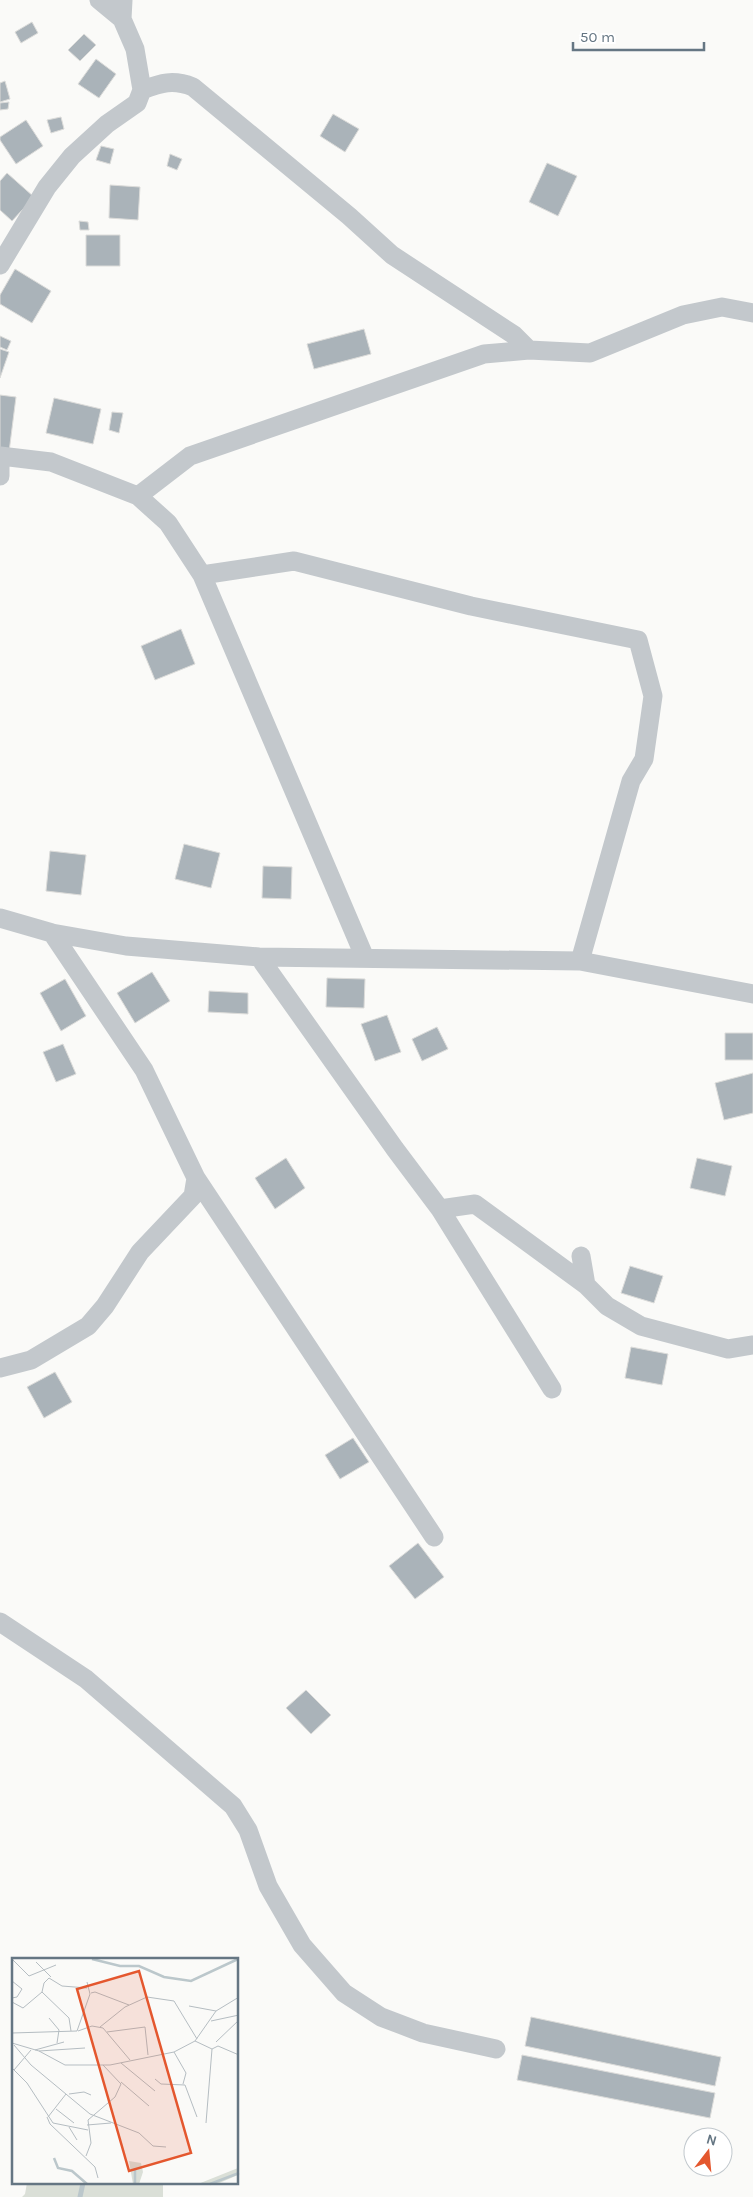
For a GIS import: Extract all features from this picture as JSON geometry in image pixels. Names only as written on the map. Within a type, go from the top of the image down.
[{"type":"street","points":[[99,0],[122,19]]},
{"type":"street","points":[[0,265],[53,179],[86,143],[137,103],[142,90],[135,49],[122,19],[123,0]]},
{"type":"street","points":[[142,90],[165,82],[180,82],[193,87],[349,216],[392,255],[514,335],[529,350]]},
{"type":"street","points":[[138,496],[190,456],[484,354],[529,350],[590,353],[683,315],[722,307],[753,313]]},
{"type":"street","points":[[0,476],[0,456],[51,462],[138,496],[168,523],[202,575],[365,958]]},
{"type":"street","points":[[202,575],[294,561],[471,606],[638,640],[653,696],[644,759],[631,781],[580,961]]},
{"type":"street","points":[[0,918],[52,933],[126,946],[259,957],[580,961],[753,994]]},
{"type":"street","points":[[52,933],[144,1070],[196,1178],[434,1537]]},
{"type":"street","points":[[259,957],[395,1149],[440,1209],[552,1389]]},
{"type":"street","points":[[0,1368],[31,1360],[88,1326],[105,1306],[140,1252],[193,1196],[196,1178]]},
{"type":"street","points":[[440,1209],[475,1204],[586,1285],[607,1306],[641,1326],[728,1348],[753,1345]]},
{"type":"street","points":[[580,1256],[586,1285]]},
{"type":"street","points":[[0,1622],[86,1679],[233,1806],[248,1830],[268,1886],[302,1945],[344,1993],[381,2018],[423,2034],[496,2049]]},
{"type":"shaded area","points":[[27,2184],[163,2184],[163,2197],[22,2197],[25,2194]]},
{"type":"building","points":[[32,22],[38,33],[21,43],[15,32]]},
{"type":"building","points":[[84,34],[96,45],[80,61],[68,50]]},
{"type":"building","points":[[96,59],[116,74],[99,98],[78,84]]},
{"type":"building","points":[[5,81],[10,99],[0,102],[0,83]]},
{"type":"building","points":[[9,102],[8,109],[0,110],[0,103]]},
{"type":"building","points":[[333,114],[359,129],[345,152],[320,136]]},
{"type":"building","points":[[61,117],[64,129],[51,133],[47,120]]},
{"type":"building","points":[[26,120],[43,146],[16,164],[0,140],[0,137]]},
{"type":"building","points":[[101,146],[114,149],[110,164],[96,160]]},
{"type":"building","points":[[170,154],[182,159],[177,170],[167,166]]},
{"type":"building","points":[[547,163],[577,176],[558,216],[529,202]]},
{"type":"building","points":[[7,173],[34,197],[12,221],[0,210],[0,181]]},
{"type":"building","points":[[110,185],[140,187],[138,220],[109,218]]},
{"type":"building","points":[[79,221],[88,222],[89,230],[80,230]]},
{"type":"building","points":[[86,235],[120,235],[120,266],[86,266]]},
{"type":"building","points":[[15,269],[51,291],[32,323],[0,304],[0,295]]},
{"type":"building","points":[[364,329],[371,354],[314,369],[307,344]]},
{"type":"building","points":[[0,336],[11,341],[7,350],[0,347]]},
{"type":"building","points":[[0,349],[9,352],[0,378]]},
{"type":"building","points":[[0,395],[16,397],[9,452],[0,451]]},
{"type":"building","points":[[54,398],[101,409],[93,444],[46,433]]},
{"type":"building","points":[[112,412],[123,413],[119,433],[109,430]]},
{"type":"building","points":[[181,629],[195,664],[155,680],[141,646]]},
{"type":"building","points":[[184,844],[220,853],[211,888],[175,879]]},
{"type":"building","points":[[50,851],[86,855],[81,895],[46,891]]},
{"type":"building","points":[[263,866],[292,867],[291,899],[262,898]]},
{"type":"building","points":[[152,972],[170,1001],[135,1023],[117,993]]},
{"type":"building","points":[[327,978],[365,979],[364,1008],[326,1007]]},
{"type":"building","points":[[65,979],[86,1016],[61,1031],[40,993]]},
{"type":"building","points":[[209,991],[248,993],[248,1014],[208,1012]]},
{"type":"building","points":[[387,1015],[401,1052],[375,1061],[361,1024]]},
{"type":"building","points":[[437,1027],[448,1049],[422,1061],[412,1039]]},
{"type":"building","points":[[725,1033],[753,1033],[753,1060],[725,1060]]},
{"type":"building","points":[[63,1044],[76,1074],[56,1082],[43,1052]]},
{"type":"building","points":[[753,1073],[753,1113],[724,1120],[715,1083]]},
{"type":"building","points":[[286,1158],[305,1188],[275,1209],[255,1178]]},
{"type":"building","points":[[697,1158],[732,1166],[725,1196],[690,1188]]},
{"type":"building","points":[[630,1266],[663,1276],[654,1303],[621,1293]]},
{"type":"building","points":[[631,1347],[668,1354],[662,1385],[625,1378]]},
{"type":"building","points":[[55,1372],[72,1402],[44,1418],[27,1387]]},
{"type":"building","points":[[353,1438],[369,1462],[340,1479],[325,1455]]},
{"type":"building","points":[[418,1543],[444,1577],[415,1599],[389,1566]]},
{"type":"building","points":[[306,1690],[331,1715],[311,1734],[286,1708]]},
{"type":"building","points":[[531,2017],[721,2057],[715,2086],[525,2046]]},
{"type":"building","points":[[522,2055],[715,2093],[710,2118],[517,2080]]},
{"type":"waterway","points":[[80,2197],[83,2184]]}]
